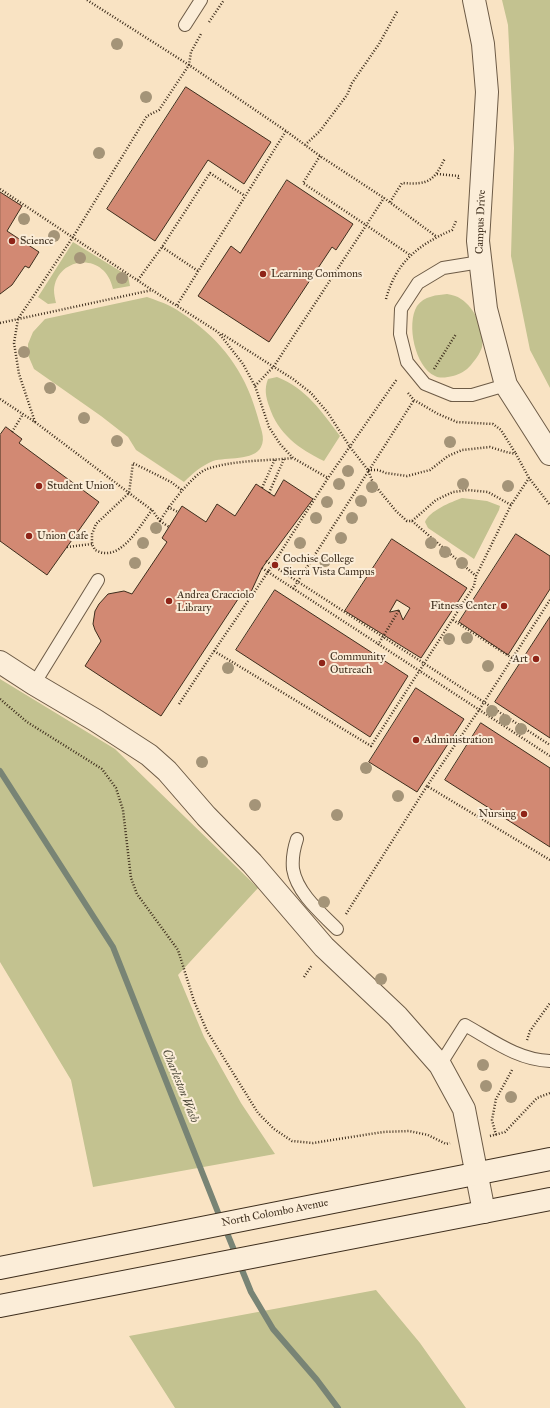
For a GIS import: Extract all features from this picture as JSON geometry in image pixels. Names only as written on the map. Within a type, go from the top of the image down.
[{"type":"street","name":"Campus Drive","points":[[474,0],[483,44],[487,92],[478,241],[486,309],[506,385],[550,454]]},
{"type":"street","points":[[0,662],[95,720],[149,756],[167,771],[206,816],[252,863],[324,947],[397,1016],[440,1065],[464,1109],[484,1212]]},
{"type":"street","name":"North Colombo Avenue","points":[[0,1268],[550,1159]]},
{"type":"street","points":[[0,1306],[550,1199]]},
{"type":"lane","points":[[185,24],[201,0]]},
{"type":"lane","points":[[480,262],[443,268],[418,283],[401,309],[400,334],[407,362],[424,384],[452,395],[472,395],[506,385]]},
{"type":"lane","points":[[34,684],[98,580]]},
{"type":"lane","points":[[297,839],[293,852],[293,870],[298,883],[308,899],[337,929]]},
{"type":"lane","points":[[440,1065],[465,1025],[520,1056],[537,1061],[550,1061]]},
{"type":"path","points":[[88,0],[189,65],[320,156],[390,202],[437,237]]},
{"type":"path","points":[[207,25],[224,0]]},
{"type":"path","points":[[305,145],[320,131],[347,95],[352,83],[380,44],[398,10]]},
{"type":"path","points":[[35,422],[19,374],[14,343],[18,319],[72,237],[147,116],[159,110],[189,65],[191,52],[204,30]]},
{"type":"path","points":[[176,305],[286,131]]},
{"type":"path","points":[[320,156],[302,183],[410,255]]},
{"type":"path","points":[[390,202],[402,183],[415,184],[426,182],[438,174],[445,158]]},
{"type":"path","points":[[138,280],[162,247],[210,173],[246,196]]},
{"type":"path","points":[[438,174],[458,176],[458,183]]},
{"type":"path","points":[[0,189],[152,290],[293,378],[311,393],[328,413],[350,447],[368,470],[373,483],[396,511],[407,521],[412,521],[476,576]]},
{"type":"path","points":[[255,386],[274,366],[384,198]]},
{"type":"path","points":[[384,306],[388,292],[396,275],[410,255],[437,237],[452,230],[456,217]]},
{"type":"path","points":[[162,247],[198,271]]},
{"type":"path","points":[[0,323],[152,290]]},
{"type":"path","points":[[218,332],[242,364],[255,386],[269,427],[280,444],[293,458],[328,478]]},
{"type":"path","points":[[394,372],[402,384]]},
{"type":"path","points":[[179,704],[273,566],[328,478],[398,379]]},
{"type":"path","points":[[406,389],[414,400],[438,414],[457,422],[492,424],[501,430],[529,478],[550,505]]},
{"type":"path","points":[[0,399],[35,422],[152,510],[160,520],[169,527]]},
{"type":"path","points":[[293,589],[414,400]]},
{"type":"path","points":[[12,432],[23,414]]},
{"type":"path","points":[[368,470],[378,470],[386,474],[407,476],[430,470],[448,456],[462,450],[490,447],[516,454]]},
{"type":"path","points":[[160,520],[168,507],[189,483],[206,470],[232,464],[293,458]]},
{"type":"path","points":[[262,488],[275,459]]},
{"type":"path","points":[[269,493],[284,459]]},
{"type":"path","points":[[152,510],[124,547],[115,551],[104,553],[95,550],[92,544],[92,534],[96,524],[129,493],[134,463],[171,482],[183,491]]},
{"type":"path","points":[[214,651],[370,746],[474,586],[476,576],[511,505],[529,478]]},
{"type":"path","points":[[412,521],[436,500],[453,492],[468,490],[488,492],[511,505]]},
{"type":"path","points":[[168,507],[178,512]]},
{"type":"path","points":[[66,547],[92,544]]},
{"type":"path","points":[[266,562],[425,663],[550,745]]},
{"type":"path","points":[[262,568],[419,672],[550,756]]},
{"type":"path","points":[[337,929],[428,786],[550,600]]},
{"type":"path","points":[[378,645],[399,610]]},
{"type":"path","points":[[453,620],[512,658]]},
{"type":"path","points":[[0,699],[27,722],[102,769],[116,788],[123,810],[131,878],[137,894],[178,950],[194,1001],[207,1031],[258,1112],[274,1129],[292,1141],[313,1143],[383,1132],[409,1131],[428,1135],[446,1144],[505,1132],[537,1098],[550,1093]]},
{"type":"path","points":[[428,786],[550,860]]},
{"type":"path","points":[[304,977],[324,947]]},
{"type":"shaded area","points":[[502,0],[550,0],[550,388],[530,350],[511,256],[514,148],[508,25]]},
{"type":"shaded area","points":[[73,242],[128,276],[130,286],[113,289],[108,276],[101,268],[91,263],[81,262],[71,265],[63,270],[57,279],[54,290],[56,303],[48,304],[38,297]]},
{"type":"shaded area","points":[[447,294],[456,296],[471,308],[478,320],[483,340],[482,347],[476,359],[465,371],[444,378],[435,376],[422,364],[414,344],[412,323],[417,306],[423,300]]},
{"type":"shaded area","points":[[147,297],[170,306],[193,321],[226,352],[242,376],[253,403],[263,436],[261,447],[252,455],[213,461],[197,470],[184,482],[136,450],[128,437],[34,369],[28,355],[28,344],[33,332],[45,319]]},
{"type":"shaded area","points":[[277,377],[297,387],[305,394],[320,410],[340,436],[324,461],[290,440],[278,425],[269,406],[266,393],[268,379]]},
{"type":"shaded area","points":[[462,498],[487,501],[500,506],[474,559],[428,528],[425,522],[431,514],[447,504]]},
{"type":"shaded area","points":[[0,679],[115,749],[258,888],[178,975],[204,1037],[241,1103],[275,1154],[93,1187],[71,1080],[0,962]]},
{"type":"shaded area","points":[[376,1290],[420,1343],[466,1408],[175,1408],[129,1336]]},
{"type":"building","points":[[186,87],[271,142],[244,184],[208,160],[155,241],[107,209]]},
{"type":"building","name":"Learning Commons","points":[[287,180],[353,224],[336,250],[332,247],[269,342],[198,296],[231,246],[240,253]]},
{"type":"building","name":"Science","points":[[0,192],[22,206],[7,231],[39,252],[29,268],[25,266],[12,285],[0,294]]},
{"type":"building","name":"Student Union","points":[[6,427],[22,439],[19,443],[99,502],[47,575],[0,541],[0,435]]},
{"type":"building","name":"Andrea Cracciolo Library","points":[[284,480],[313,499],[262,568],[250,594],[244,590],[161,716],[85,666],[101,641],[93,624],[95,611],[99,604],[108,594],[124,591],[132,594],[167,542],[162,538],[182,506],[206,522],[217,504],[235,516],[256,484],[274,496]]},
{"type":"building","name":"Fitness Center","points":[[516,534],[550,556],[550,589],[508,655],[459,622]]},
{"type":"building","points":[[392,539],[467,588],[421,658],[345,611]],"holes":[[[397,600],[410,608],[403,620],[399,610],[390,612]]]},
{"type":"building","name":"Community Outreach","points":[[275,590],[408,676],[370,737],[236,650]]},
{"type":"building","name":"Art","points":[[550,617],[550,738],[495,702]]},
{"type":"building","name":"Administration","points":[[416,688],[464,719],[417,792],[369,762]]},
{"type":"building","name":"Nursing","points":[[481,723],[550,768],[550,847],[445,780]]},
{"type":"waterway","name":"Charleston Wash","points":[[0,771],[113,947],[221,1220]]},
{"type":"waterway","name":"Charleston Wash","points":[[225,1228],[251,1292],[273,1329],[317,1380],[338,1408]]},
{"type":"place","name":"Science","points":[[12,241]]},
{"type":"place","name":"Learning Commons","points":[[263,274]]},
{"type":"place","name":"Student Union","points":[[39,486]]},
{"type":"place","name":"Union Cafe","points":[[29,536]]},
{"type":"place","name":"Cochise College Sierra Vista Campus","points":[[275,565]]},
{"type":"place","name":"Andrea Cracciolo Library","points":[[169,601]]},
{"type":"place","name":"Fitness Center","points":[[504,606]]},
{"type":"place","name":"Art","points":[[536,659]]},
{"type":"place","name":"Community Outreach","points":[[322,663]]},
{"type":"place","name":"Administration","points":[[416,740]]},
{"type":"place","name":"Nursing","points":[[524,814]]}]
